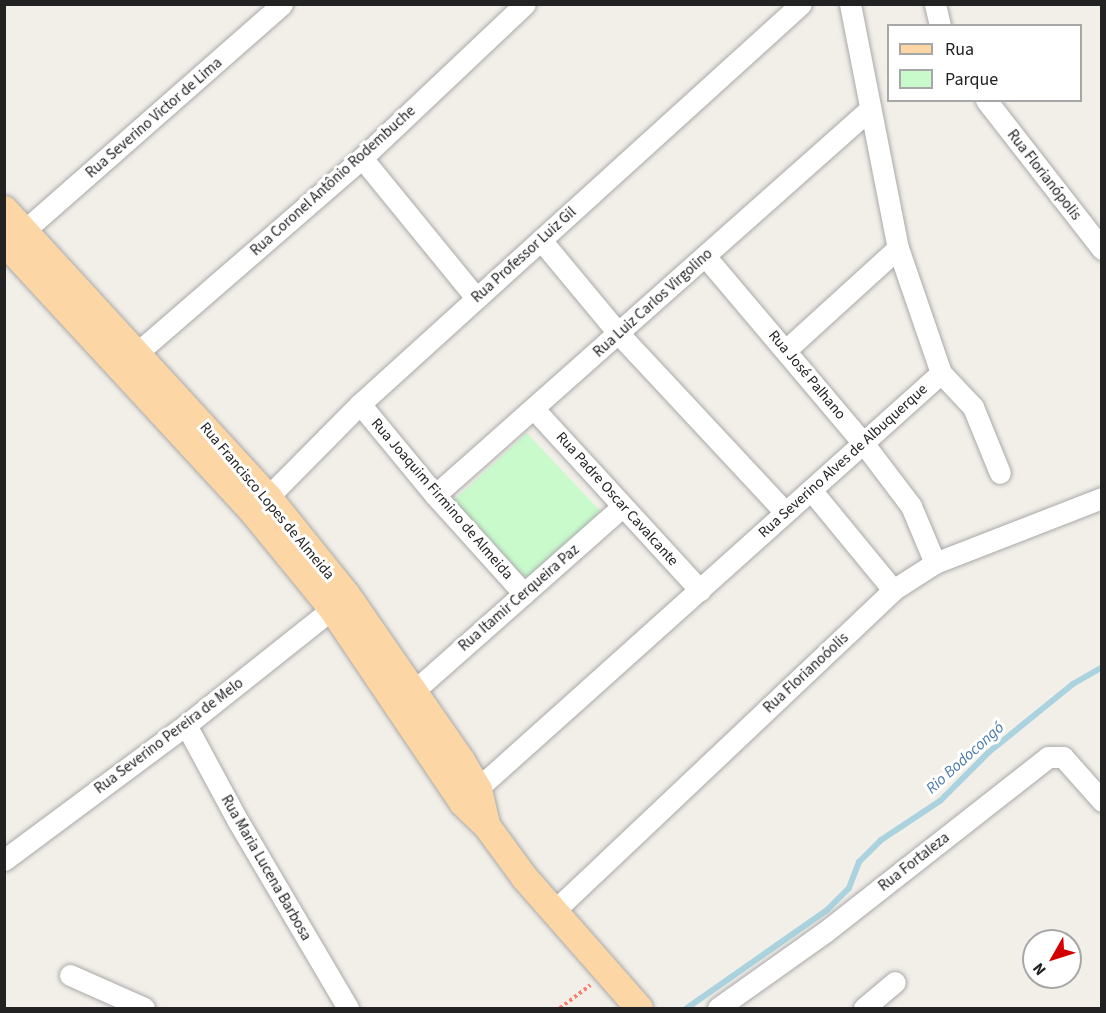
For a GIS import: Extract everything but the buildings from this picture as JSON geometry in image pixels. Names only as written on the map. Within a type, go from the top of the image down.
[{"type":"main road","name":"Rua Francisco Lopes de Almeida","points":[[4,208],[15,236],[261,505],[346,594],[415,690],[486,825],[553,912],[634,1003]]},
{"type":"main road","name":"Rua Francisco Lopes de Almeida","points":[[15,236],[137,353],[261,505],[332,609],[470,796]]},
{"type":"street","name":"Rua Severino Victor de Lima","points":[[15,236],[282,4]]},
{"type":"street","name":"Rua Coronel Antônio Rodembuche","points":[[137,353],[362,158],[525,4]]},
{"type":"street","name":"Rua Professor Luiz Gil","points":[[261,505],[360,404],[801,4]]},
{"type":"street","name":"Rua Severino Alves de Albuquerque","points":[[470,796],[785,512],[864,444],[940,373],[898,248],[850,4]]},
{"type":"street","points":[[935,4],[940,24]]},
{"type":"street","name":"Rua Florianópolis","points":[[988,102],[1101,249]]},
{"type":"street","name":"Rua Luiz Carlos Virgolino","points":[[435,495],[620,334],[870,109]]},
{"type":"street","points":[[362,158],[477,298]]},
{"type":"street","points":[[541,240],[620,334],[785,512]]},
{"type":"street","points":[[787,349],[898,248]]},
{"type":"street","name":"Rua José Palhano","points":[[705,256],[787,349],[911,506],[935,563]]},
{"type":"street","points":[[940,373],[973,407],[1000,473]]},
{"type":"street","name":"Rua Joaquim Firmino de Almeida","points":[[360,404],[435,495],[524,594]]},
{"type":"street","name":"Rua Padre Oscar Cavalcante","points":[[534,409],[700,590]]},
{"type":"street","points":[[811,490],[893,590]]},
{"type":"street","name":"Rua Florianoóolis","points":[[553,912],[893,590],[935,563],[1101,498]]},
{"type":"street","name":"Rua Itamir Cerqueira Paz","points":[[415,690],[622,507]]},
{"type":"street","name":"Rua Severino Pereira de Melo","points":[[4,860],[186,725],[332,609]]},
{"type":"street","name":"Rua Maria Lucena Barbosa","points":[[186,725],[239,823],[348,1008]]},
{"type":"street","name":"Rua Fortaleza","points":[[718,1008],[825,932],[1048,757],[1064,757],[1101,801]]},
{"type":"street","points":[[70,975],[144,1008]]},
{"type":"street","points":[[864,1008],[895,982]]},
{"type":"path","points":[[560,1008],[606,972]]},
{"type":"green space","points":[[527,433],[601,512],[526,578],[452,502]]},
{"type":"waterway","name":"Rio Bodocongó","points":[[687,1008],[827,910],[849,888],[859,862],[881,840],[940,801],[989,752],[1073,684],[1102,667]]}]
